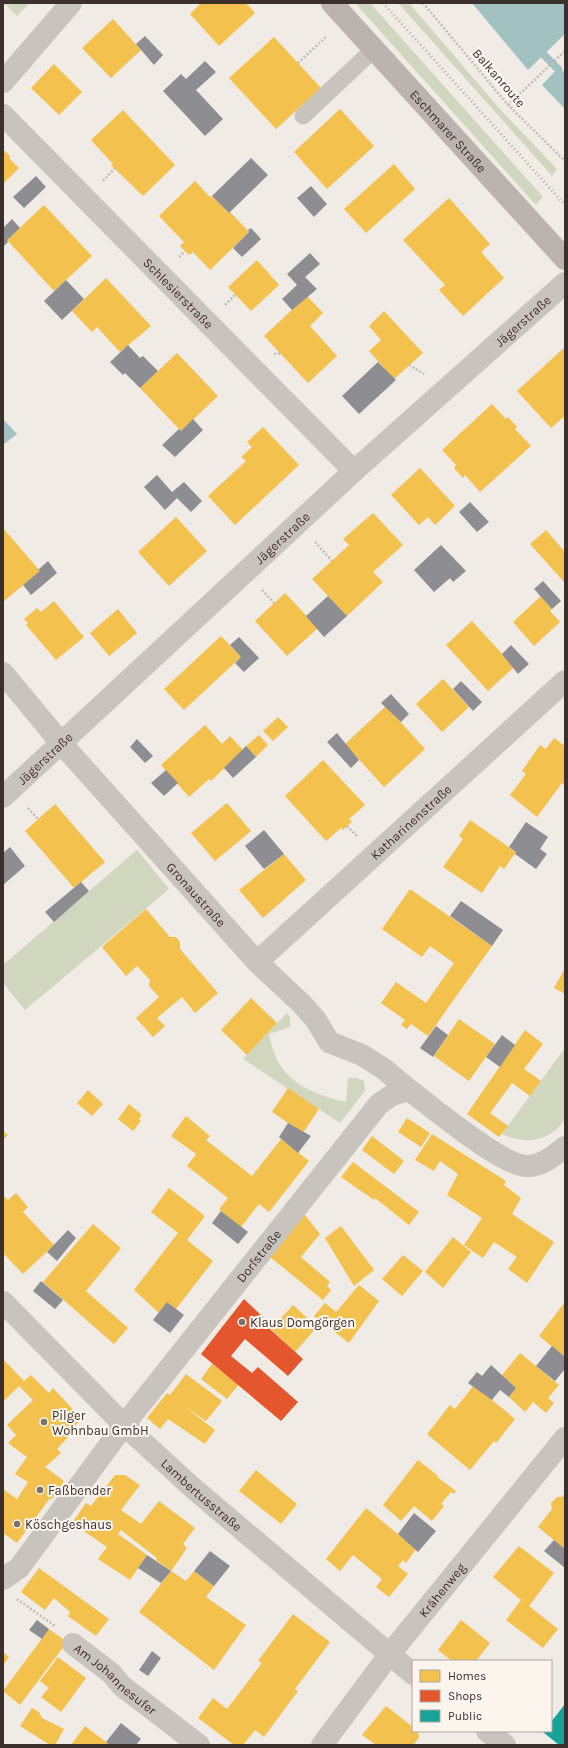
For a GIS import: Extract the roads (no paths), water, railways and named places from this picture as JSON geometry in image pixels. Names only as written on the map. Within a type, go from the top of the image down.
[{"type":"street","points":[[3,82],[71,3]]},
{"type":"street","name":"Eschmarer Straße","points":[[339,11],[565,259]]},
{"type":"street","name":"Schlesierstraße","points":[[3,115],[354,471]]},
{"type":"street","name":"Jägerstraße","points":[[3,797],[354,471],[565,283]]},
{"type":"street","name":"Gronaustraße","points":[[3,673],[61,743],[257,962],[302,1004],[316,1020],[329,1042],[362,1055],[384,1069],[409,1090]]},
{"type":"street","name":"Katharinenstraße","points":[[257,962],[565,681]]},
{"type":"street","points":[[409,1090],[498,1156],[526,1166],[557,1166],[565,1147]]},
{"type":"street","name":"Dorfstraße","points":[[3,1579],[19,1568],[124,1425],[379,1104],[392,1095],[409,1090]]},
{"type":"street","name":"Lambertusstraße","points":[[3,1302],[124,1425],[194,1490],[412,1673]]},
{"type":"street","name":"Krähenweg","points":[[322,1745],[389,1655],[565,1438]]},
{"type":"street","name":"Am Johannesufer","points":[[73,1644],[110,1673],[122,1686],[200,1745]]},
{"type":"street","points":[[488,1732],[505,1745]]},
{"type":"lane","points":[[303,116],[373,50]]},
{"type":"water","points":[[472,3],[565,3],[565,34],[528,70]]},
{"type":"water","points":[[559,67],[565,73],[565,109],[542,85]]},
{"type":"water","points":[[3,419],[17,434],[3,445]]},
{"type":"waterway","points":[[544,55],[550,61]]},
{"type":"waterway","points":[[553,64],[558,69]]},
{"type":"railway","points":[[383,3],[565,205]]},
{"type":"place","name":"Klaus Domgörgen","points":[[242,1322]]},
{"type":"place","name":"Pilger Wohnbau GmbH","points":[[44,1422]]},
{"type":"place","name":"Faßbender","points":[[40,1490]]},
{"type":"place","name":"Köschgeshaus","points":[[17,1524]]}]
